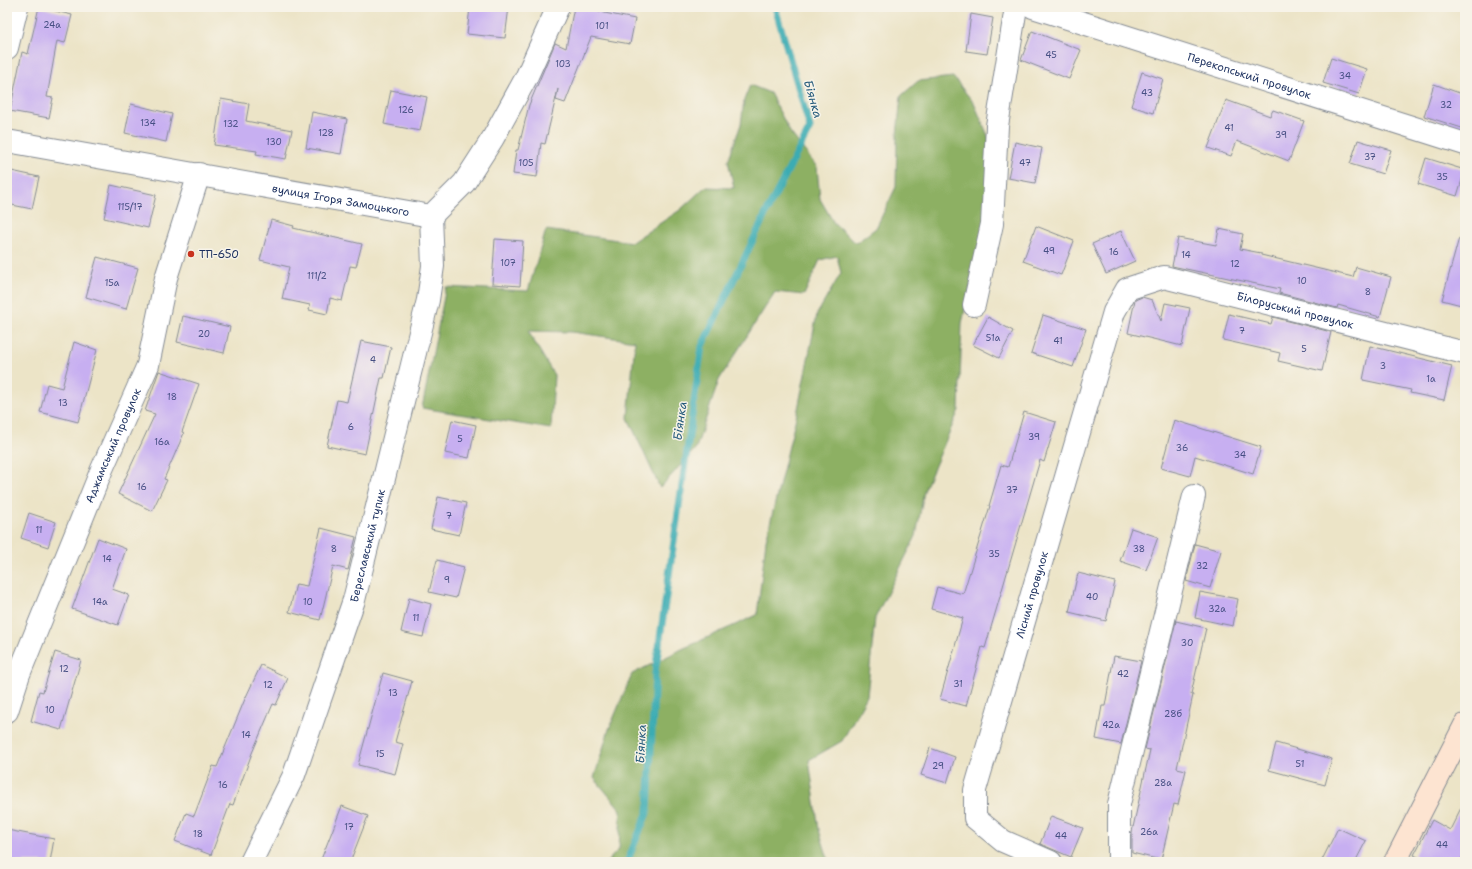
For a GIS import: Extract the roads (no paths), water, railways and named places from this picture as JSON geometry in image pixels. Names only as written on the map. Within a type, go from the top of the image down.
[{"type":"main road","points":[[1395,862],[1465,725]]},
{"type":"street","points":[[7,48],[17,7]]},
{"type":"street","points":[[431,216],[464,183],[493,138],[526,78],[558,7]]},
{"type":"street","points":[[974,305],[992,224],[997,126],[1016,7]]},
{"type":"street","name":"Перекопський провулок","points":[[1033,7],[1465,144]]},
{"type":"street","name":"вулиця Ігоря Замоцького","points":[[7,141],[431,216]]},
{"type":"street","name":"Аджамський провулок","points":[[7,711],[19,674],[100,475],[148,365],[166,278],[200,174]]},
{"type":"street","name":"Береславський тупик","points":[[251,862],[294,776],[354,600],[428,300],[433,266],[431,216]]},
{"type":"street","name":"Білоруський провулок","points":[[1127,289],[1164,277],[1465,353]]},
{"type":"street","name":"Лісний провулок","points":[[1051,862],[1003,841],[975,818],[975,790],[1114,312],[1127,289]]},
{"type":"street","points":[[1119,862],[1119,804],[1194,496]]},
{"type":"waterway","name":"Біянка","points":[[627,862],[648,811],[655,673],[702,346],[768,209],[810,128],[775,7]]},
{"type":"place","name":"ТП-650","points":[[191,254]]}]
